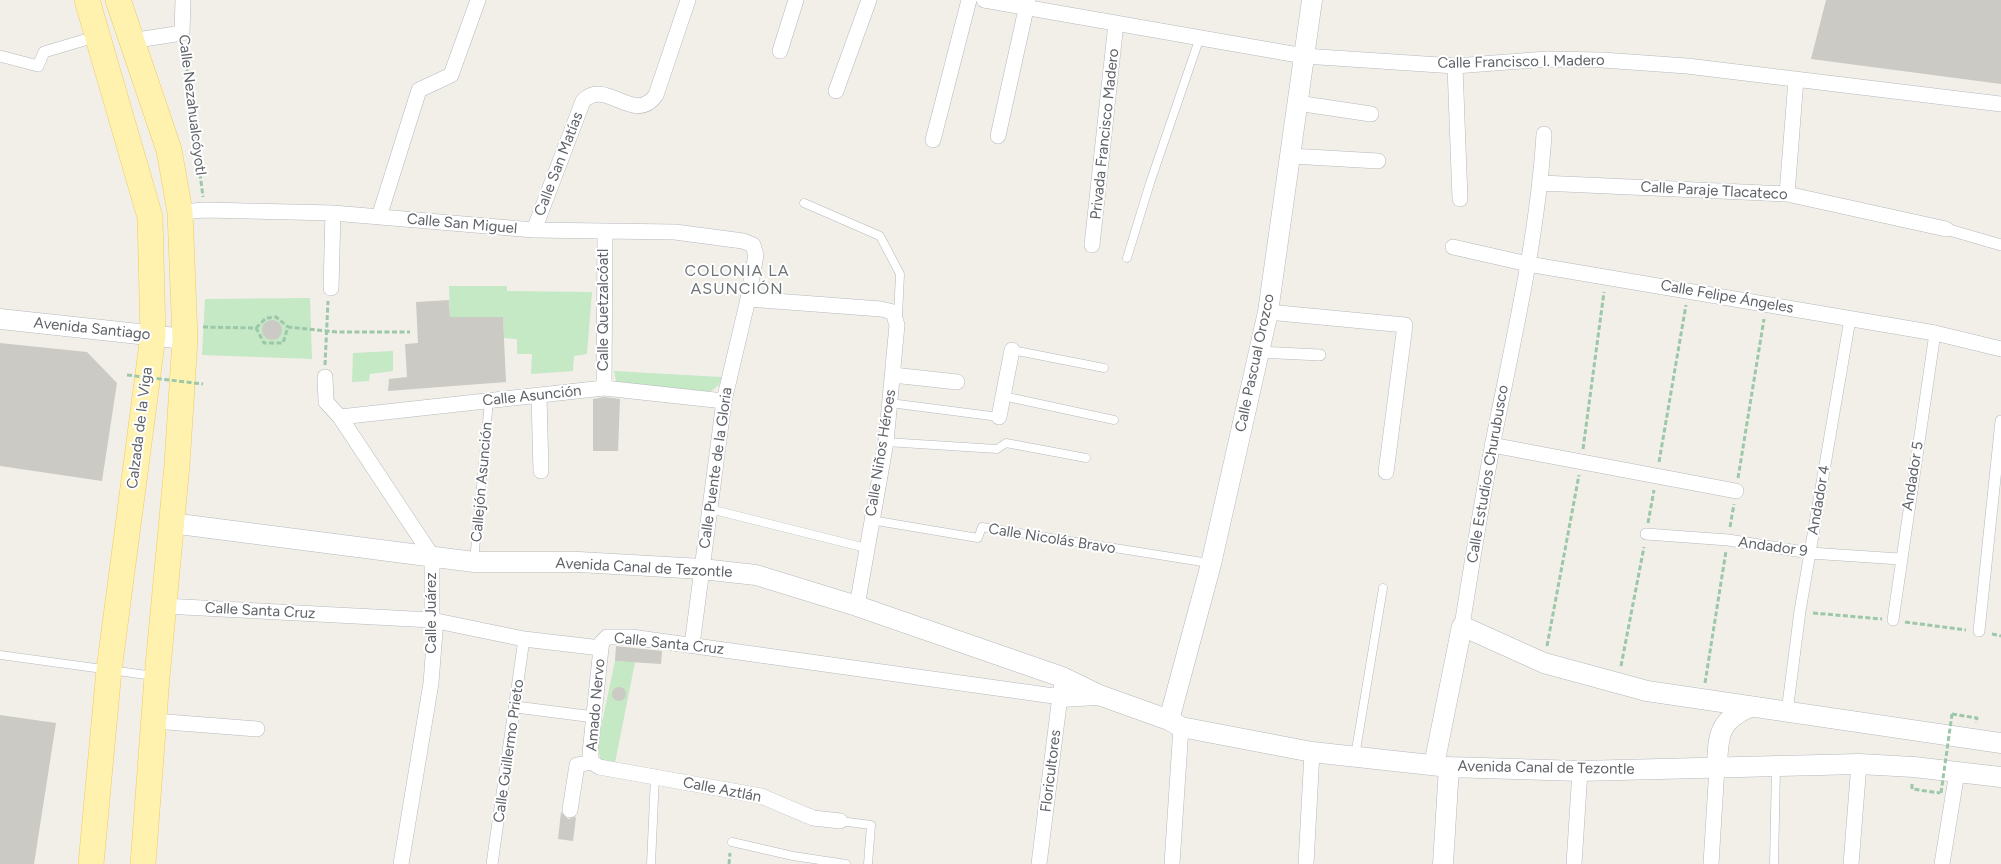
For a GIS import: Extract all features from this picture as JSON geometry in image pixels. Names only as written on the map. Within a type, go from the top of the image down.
[{"type":"main road","name":"Calzada de la Viga","points":[[87,0],[150,217],[152,336],[109,670],[91,864]]},
{"type":"main road","points":[[118,0],[169,150],[180,212],[185,332],[171,523],[156,677],[144,864]]},
{"type":"street","name":"Calle Nezahualcóyotl","points":[[182,0],[182,32]]},
{"type":"street","points":[[379,217],[418,90],[451,75],[478,0]]},
{"type":"street","name":"Calle San Matías","points":[[534,230],[584,101],[590,95],[599,94],[633,106],[643,106],[650,102],[656,95],[688,0]]},
{"type":"street","points":[[780,51],[796,0]]},
{"type":"street","points":[[836,91],[869,0]]},
{"type":"street","points":[[933,140],[969,0]]},
{"type":"street","name":"Calle Francisco I. Madero","points":[[984,0],[1027,4],[1116,23],[1304,56],[1455,66],[1546,59],[1602,60],[1687,66],[2001,104]]},
{"type":"street","name":"Calle Pascual Orozco","points":[[1175,724],[1268,312],[1312,0]]},
{"type":"street","points":[[998,136],[1027,4]]},
{"type":"street","name":"Privada Francisco Madero","points":[[1092,245],[1116,23]]},
{"type":"street","points":[[131,41],[182,32]]},
{"type":"street","points":[[0,56],[38,66],[44,52],[98,36]]},
{"type":"street","points":[[1455,66],[1460,199]]},
{"type":"street","points":[[1787,194],[1796,79]]},
{"type":"street","points":[[1297,103],[1370,114]]},
{"type":"street","name":"Calle Estudios Churubusco","points":[[1443,864],[1442,766],[1462,626],[1492,445],[1528,264],[1541,183],[1544,134]]},
{"type":"street","points":[[1291,156],[1378,161]]},
{"type":"street","name":"Calle Paraje Tlacateco","points":[[1541,183],[1787,194],[1946,229],[2001,245]]},
{"type":"street","name":"Calle San Miguel","points":[[180,212],[205,210],[333,214],[534,230],[605,233],[674,232],[743,241]]},
{"type":"street","points":[[331,288],[333,214]]},
{"type":"street","name":"Calle Quetzalcóatl","points":[[604,388],[605,233]]},
{"type":"street","name":"Calle Puente de la Gloria","points":[[692,645],[724,401],[748,299],[756,255],[753,245],[743,241]]},
{"type":"street","name":"Calle Felipe Ángeles","points":[[1453,247],[1528,264],[1935,333],[2001,349]]},
{"type":"street","points":[[748,299],[882,309],[893,312],[897,324]]},
{"type":"street","points":[[1268,312],[1405,325],[1386,472]]},
{"type":"street","name":"Avenida Santiago","points":[[0,319],[152,336],[185,332]]},
{"type":"street","name":"Andador 4","points":[[1787,712],[1810,553],[1850,319]]},
{"type":"street","name":"Calle Niños Héroes","points":[[857,606],[886,442],[897,324]]},
{"type":"street","name":"Andador 5","points":[[1893,620],[1900,559],[1935,333]]},
{"type":"street","points":[[999,417],[1012,350]]},
{"type":"street","points":[[1258,352],[1320,355]]},
{"type":"street","points":[[893,375],[957,382]]},
{"type":"street","name":"Calle Juárez","points":[[325,377],[326,402],[340,417],[432,556],[432,620],[435,631],[431,682],[401,864]]},
{"type":"street","name":"Calle Asunción","points":[[340,417],[604,388],[724,401]]},
{"type":"street","points":[[539,396],[541,470]]},
{"type":"street","points":[[1979,631],[2001,422]]},
{"type":"street","points":[[1492,445],[1736,491]]},
{"type":"street","name":"Avenida Canal de Tezontle","points":[[171,523],[474,562],[580,562],[702,569],[756,575],[857,606],[1062,687],[1100,695],[1175,724],[1312,752],[1442,766],[1580,771],[1859,764],[2001,777]]},
{"type":"street","name":"Andador 9","points":[[1646,534],[1728,540],[1810,553],[1900,559]]},
{"type":"street","name":"Calle Santa Cruz","points":[[164,606],[432,620],[524,638],[601,648],[602,642],[607,637],[631,637],[1062,687]]},
{"type":"street","points":[[1462,626],[1544,663],[1617,684],[1750,707],[2001,743]]},
{"type":"street","name":"Calle Guillermo Prieto","points":[[492,864],[516,707],[524,638]]},
{"type":"street","name":"Amado Nervo","points":[[592,762],[590,753],[601,648]]},
{"type":"street","name":"Floricultores","points":[[1039,864],[1062,687]]},
{"type":"street","points":[[516,707],[594,717]]},
{"type":"street","points":[[1711,864],[1720,735],[1724,724],[1735,714],[1750,707]]},
{"type":"street","points":[[154,722],[257,729]]},
{"type":"street","points":[[1172,864],[1175,724]]},
{"type":"street","points":[[1306,864],[1312,752]]},
{"type":"street","points":[[570,810],[577,766],[592,762]]},
{"type":"street","name":"Calle Aztlán","points":[[592,762],[599,766],[761,796],[813,818],[840,821]]},
{"type":"street","points":[[1851,864],[1859,764]]},
{"type":"street","points":[[1574,864],[1580,771]]},
{"type":"street","points":[[1942,864],[1957,772]]},
{"type":"lane","points":[[1127,258],[1150,183],[1200,37]]},
{"type":"lane","points":[[804,203],[880,236],[900,274],[897,324]]},
{"type":"lane","points":[[1012,350],[1104,368]]},
{"type":"lane","points":[[1003,396],[1114,420]]},
{"type":"lane","name":"Callejón Asunción","points":[[474,562],[489,401]]},
{"type":"lane","points":[[890,403],[999,417]]},
{"type":"lane","points":[[886,442],[997,448],[1006,443],[1086,458]]},
{"type":"lane","points":[[710,510],[866,548]]},
{"type":"lane","name":"Calle Nicolás Bravo","points":[[871,520],[978,538],[982,528],[1211,564]]},
{"type":"lane","points":[[1356,756],[1383,588]]},
{"type":"lane","points":[[0,655],[156,677]]},
{"type":"lane","points":[[1774,864],[1776,766]]},
{"type":"lane","points":[[652,864],[655,777]]},
{"type":"lane","name":"Calle Aztlán","points":[[840,821],[871,825],[868,864]]},
{"type":"lane","points":[[732,842],[793,856],[846,864]]},
{"type":"path","name":"Calle Nezahualcóyotl","points":[[182,32],[205,210]]},
{"type":"path","points":[[325,377],[326,308],[331,288]]},
{"type":"path","points":[[185,332],[256,328],[266,318],[276,317],[288,327],[326,332],[410,332]]},
{"type":"path","points":[[256,328],[264,342],[283,343],[288,327]]},
{"type":"path","points":[[127,375],[203,384]]},
{"type":"path","points":[[1912,789],[1941,793],[1952,714],[1977,718]]},
{"type":"green space","points":[[449,286],[507,286],[507,291],[592,292],[587,354],[574,356],[573,371],[531,374],[532,354],[517,354],[517,339],[504,338],[503,317],[450,317]]},
{"type":"green space","points":[[310,298],[312,359],[202,355],[205,299]]},
{"type":"green space","points":[[393,351],[393,371],[370,374],[369,381],[352,382],[353,353]]},
{"type":"green space","points":[[614,371],[721,377],[721,379],[719,385],[708,393],[622,386],[616,381]]},
{"type":"green space","points":[[615,661],[635,662],[615,763],[601,760],[597,746]]},
{"type":"building","points":[[1826,0],[2001,0],[2001,84],[1811,59]]},
{"type":"building","points":[[449,300],[450,317],[503,317],[506,382],[388,391],[389,379],[407,377],[405,344],[418,343],[416,302]]},
{"type":"building","points":[[272,320],[279,323],[282,330],[279,337],[272,340],[265,337],[262,330],[265,323]]},
{"type":"building","points":[[0,343],[87,352],[117,383],[102,481],[0,466]]},
{"type":"building","points":[[604,397],[620,399],[618,451],[593,451],[593,399]]},
{"type":"building","points":[[616,646],[662,651],[661,664],[615,661]]},
{"type":"building","points":[[616,687],[622,687],[626,694],[622,701],[616,701],[612,697],[612,691]]},
{"type":"building","points":[[0,715],[56,723],[34,864],[0,864]]},
{"type":"building","points":[[561,812],[568,819],[576,817],[573,841],[558,839]]},
{"type":"district","name":"COLONIA LA ASUNCIÓN","points":[[737,280]]}]
